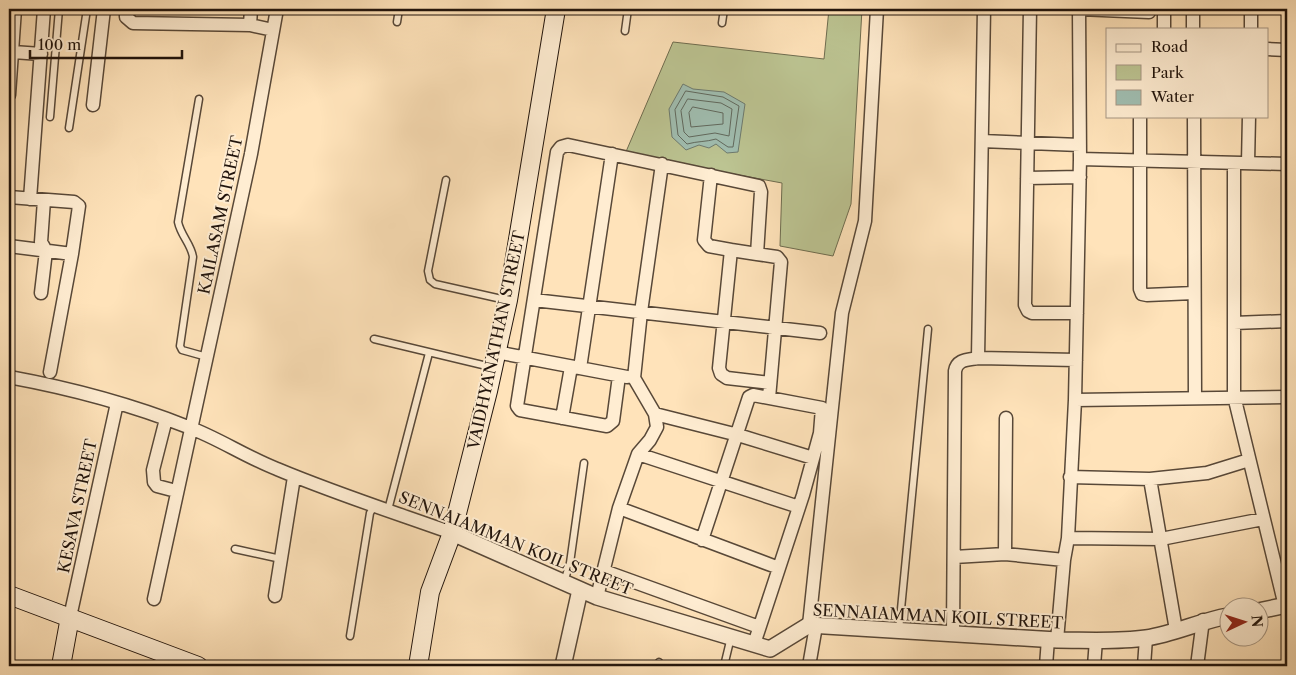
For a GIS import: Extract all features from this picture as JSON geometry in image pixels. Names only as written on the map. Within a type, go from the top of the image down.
[{"type":"main road","name":"VAIDHYANATHAN STREET","points":[[418,666],[430,592],[452,533],[508,300],[556,9]]},
{"type":"main road","points":[[9,595],[198,666]]},
{"type":"main road","points":[[61,666],[70,617]]},
{"type":"street","points":[[9,95],[15,9]]},
{"type":"street","points":[[30,199],[44,9]]},
{"type":"street","points":[[93,105],[104,9]]},
{"type":"street","points":[[126,9],[126,17],[133,23],[250,25],[273,30]]},
{"type":"street","points":[[250,25],[251,9]]},
{"type":"street","name":"KAILASAM STREET","points":[[154,599],[250,154],[277,9]]},
{"type":"street","points":[[809,666],[842,313],[866,221],[877,9]]},
{"type":"street","points":[[978,358],[984,9]]},
{"type":"street","points":[[1030,9],[1025,305],[1032,313],[1077,313]]},
{"type":"street","points":[[1046,666],[1053,639],[1068,538],[1075,400],[1080,177],[1079,9],[1149,12]]},
{"type":"street","points":[[1164,9],[1164,28]]},
{"type":"street","points":[[1193,9],[1193,28]]},
{"type":"street","points":[[1251,9],[1251,28]]},
{"type":"street","points":[[1268,49],[1287,50]]},
{"type":"street","points":[[13,52],[40,54]]},
{"type":"street","points":[[1140,118],[1140,289],[1142,294],[1147,295],[1194,293]]},
{"type":"street","points":[[1194,118],[1195,397]]},
{"type":"street","points":[[1248,163],[1249,118]]},
{"type":"street","points":[[982,142],[1080,145]]},
{"type":"street","points":[[619,376],[611,425],[607,426],[520,410],[517,406],[557,152],[561,146],[568,145],[759,186],[761,192],[757,254]]},
{"type":"street","points":[[562,418],[577,366],[590,306],[612,154]]},
{"type":"street","points":[[1080,160],[1287,164]]},
{"type":"street","points":[[1234,163],[1234,396],[1286,606],[1268,609]]},
{"type":"street","points":[[597,597],[620,508],[638,454],[654,432],[657,420],[634,375],[662,164]]},
{"type":"street","points":[[711,175],[704,240],[709,246],[777,258],[781,262],[768,398]]},
{"type":"street","points":[[1027,178],[1080,177]]},
{"type":"street","points":[[9,197],[74,202],[78,206],[72,254],[49,378]]},
{"type":"street","points":[[41,293],[46,251],[41,242],[44,200]]},
{"type":"street","points":[[9,246],[72,254]]},
{"type":"street","points":[[731,250],[719,368],[721,374],[727,378],[770,383]]},
{"type":"street","points":[[534,300],[820,333]]},
{"type":"street","points":[[1234,322],[1287,321]]},
{"type":"street","points":[[495,354],[526,354],[619,376],[634,375]]},
{"type":"street","points":[[953,633],[954,371],[956,365],[960,362],[978,358],[1076,360]]},
{"type":"street","points":[[577,366],[634,375]]},
{"type":"street","name":"SENNAIAMMAN KOIL STREET","points":[[9,377],[49,378],[166,419],[190,428],[250,459],[452,533],[597,597],[770,649],[812,625],[1096,640],[1146,638],[1204,620],[1218,618]]},
{"type":"street","points":[[702,540],[749,397],[753,395],[822,408],[820,434],[799,507],[754,644]]},
{"type":"street","points":[[1075,400],[1234,396],[1287,397]]},
{"type":"street","name":"KESAVA STREET","points":[[70,617],[117,403]]},
{"type":"street","points":[[655,414],[738,435],[813,458]]},
{"type":"street","points":[[1005,554],[1006,418]]},
{"type":"street","points":[[166,419],[153,470],[154,482],[158,486],[176,491]]},
{"type":"street","points":[[638,454],[799,507]]},
{"type":"street","points":[[1070,477],[1150,479],[1207,473],[1249,460]]},
{"type":"street","points":[[275,596],[294,476]]},
{"type":"street","points":[[1150,479],[1176,630]]},
{"type":"street","points":[[620,508],[779,568]]},
{"type":"street","points":[[1068,538],[1161,539],[1263,519]]},
{"type":"street","points":[[954,557],[1005,554],[1064,560]]},
{"type":"street","points":[[604,571],[759,627]]},
{"type":"street","points":[[563,666],[580,590]]},
{"type":"street","points":[[1197,666],[1204,620]]},
{"type":"street","points":[[1144,666],[1146,638]]},
{"type":"street","points":[[1094,666],[1096,640]]},
{"type":"lane","points":[[50,117],[59,9]]},
{"type":"lane","points":[[69,128],[87,9]]},
{"type":"lane","points":[[397,22],[399,9]]},
{"type":"lane","points":[[625,31],[628,9]]},
{"type":"lane","points":[[722,23],[724,9]]},
{"type":"lane","points":[[199,99],[178,222],[180,231],[190,246],[193,257],[180,346],[182,350],[207,357]]},
{"type":"lane","points":[[446,180],[428,272],[430,280],[435,284],[508,300]]},
{"type":"lane","points":[[900,630],[928,329]]},
{"type":"lane","points":[[374,339],[429,353],[495,354]]},
{"type":"lane","points":[[388,510],[429,353]]},
{"type":"lane","points":[[564,583],[570,563],[584,463]]},
{"type":"lane","points":[[350,636],[370,513],[375,505]]},
{"type":"lane","points":[[235,549],[281,560]]},
{"type":"lane","points":[[724,666],[730,637]]},
{"type":"green space","points":[[829,9],[862,9],[851,204],[833,256],[780,246],[782,183],[625,154],[673,42],[824,59]]},
{"type":"water","points":[[683,84],[693,89],[724,92],[745,104],[738,152],[727,153],[716,144],[709,148],[699,145],[686,150],[672,137],[669,109]]}]
